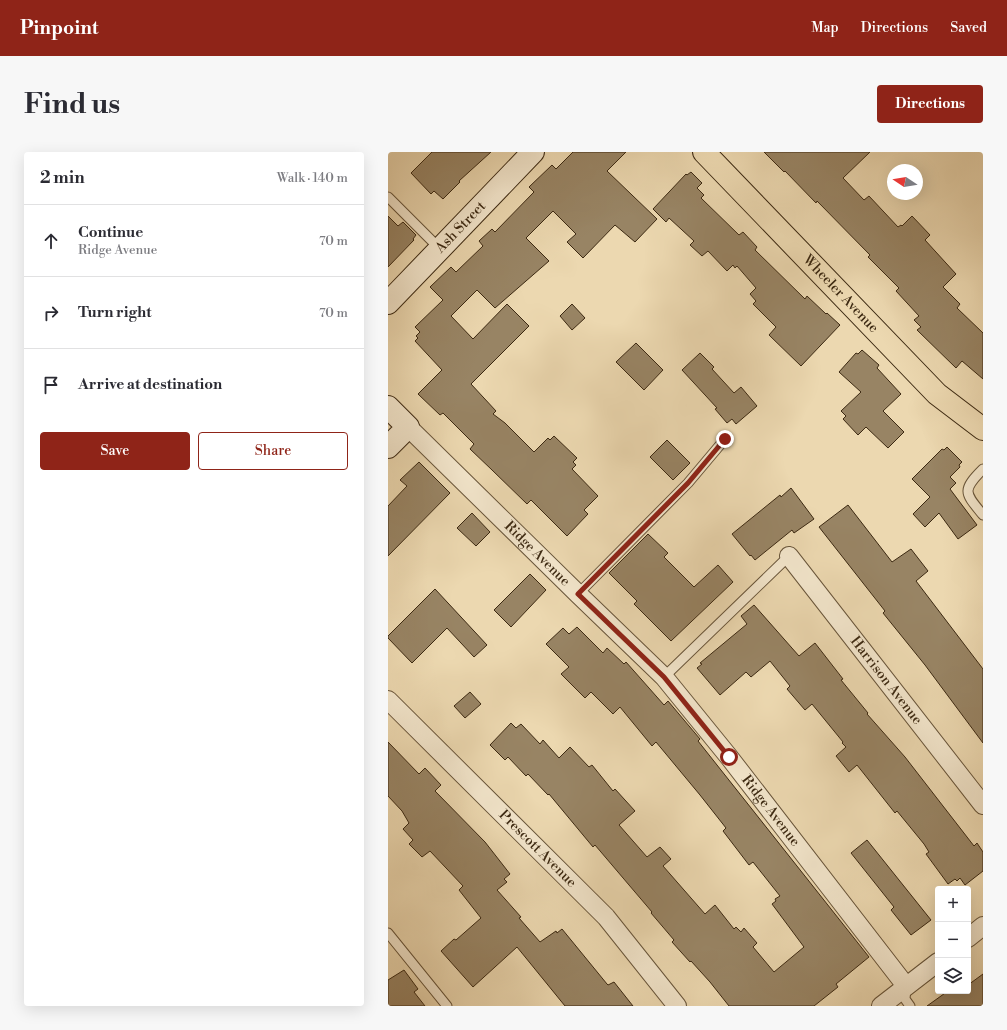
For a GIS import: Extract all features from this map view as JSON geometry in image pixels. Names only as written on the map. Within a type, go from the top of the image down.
[{"type":"main road","name":"Wheeler Avenue","points":[[704,152],[937,394],[983,429]]},
{"type":"street","name":"Ash Street","points":[[388,303],[533,152]]},
{"type":"street","name":"Ridge Avenue","points":[[388,407],[664,677],[729,757],[906,986]]},
{"type":"street","points":[[388,447],[408,427]]},
{"type":"street","name":"Harrison Avenue","points":[[789,556],[983,805]]},
{"type":"street","name":"Prescott Avenue","points":[[388,700],[606,917],[677,1006]]},
{"type":"street","points":[[971,936],[983,926]]},
{"type":"street","points":[[881,1006],[935,964]]},
{"type":"lane","points":[[388,197],[440,249]]},
{"type":"lane","points":[[578,594],[688,483],[725,439]]},
{"type":"lane","points":[[983,470],[970,483],[968,492],[970,498],[983,515]]},
{"type":"lane","points":[[664,677],[789,556]]},
{"type":"lane","points":[[388,933],[447,1006]]},
{"type":"lane","points":[[906,986],[905,999],[910,1006]]},
{"type":"building","points":[[432,152],[491,152],[459,181],[460,182],[443,199],[434,191],[431,194],[411,173]]},
{"type":"building","points":[[573,152],[626,152],[607,171],[657,219],[635,242],[615,225],[583,258],[567,242],[576,234],[553,211],[526,238],[549,261],[495,308],[477,290],[451,316],[473,339],[507,304],[529,326],[471,384],[496,411],[493,414],[505,423],[534,452],[548,438],[550,440],[554,436],[577,458],[573,462],[576,465],[572,469],[598,496],[584,510],[588,514],[567,536],[531,500],[527,504],[470,449],[474,444],[443,413],[440,415],[418,394],[442,370],[415,341],[418,338],[416,336],[420,332],[415,327],[443,300],[430,287],[451,267],[456,272],[483,246],[479,241],[492,229],[495,232],[534,192],[529,187],[552,165],[556,169]]},
{"type":"building","points":[[764,152],[870,152],[843,178],[864,200],[869,196],[898,227],[901,225],[902,226],[912,216],[930,235],[925,240],[956,274],[943,287],[960,304],[957,308],[983,333],[983,379],[962,361],[956,368],[917,330],[921,327],[914,320],[919,316],[896,291],[899,288],[868,257],[870,255],[817,201],[816,203]]},
{"type":"building","points":[[691,172],[702,183],[697,188],[704,195],[701,198],[739,235],[743,232],[757,247],[755,250],[805,299],[807,296],[840,325],[801,366],[769,335],[776,327],[753,304],[756,301],[750,294],[756,288],[737,266],[735,268],[733,265],[727,271],[708,251],[702,256],[690,245],[694,241],[669,218],[666,222],[653,209],[686,174],[687,175]]},
{"type":"building","points":[[388,216],[398,226],[403,222],[416,235],[413,239],[414,240],[388,267]]},
{"type":"building","points":[[572,304],[585,318],[572,330],[560,316]]},
{"type":"building","points":[[636,343],[663,370],[644,390],[616,362]]},
{"type":"building","points":[[862,350],[879,365],[877,368],[901,394],[883,411],[904,432],[888,448],[866,427],[858,435],[843,419],[846,416],[841,411],[861,392],[839,372],[856,353],[858,354]]},
{"type":"building","points":[[700,353],[714,367],[712,369],[734,393],[741,387],[757,406],[736,424],[732,419],[727,423],[715,409],[717,408],[682,370]]},
{"type":"building","points":[[667,440],[690,463],[673,480],[650,457]]},
{"type":"building","points":[[947,447],[962,462],[959,465],[960,467],[950,477],[956,483],[950,489],[977,525],[958,539],[939,513],[925,527],[913,514],[930,497],[912,479],[942,449],[944,450]]},
{"type":"building","points":[[419,462],[450,493],[388,556],[388,506],[407,486],[400,480]]},
{"type":"building","points":[[791,488],[814,519],[794,533],[792,530],[755,560],[732,534],[780,495],[781,497]]},
{"type":"building","points":[[848,505],[892,562],[911,549],[928,571],[916,581],[983,669],[983,743],[925,665],[883,613],[885,611],[819,527]]},
{"type":"building","points":[[472,513],[490,532],[476,546],[457,528]]},
{"type":"building","points":[[648,534],[668,553],[664,557],[694,587],[718,565],[733,582],[671,641],[634,604],[637,601],[609,573]]},
{"type":"building","points":[[530,574],[546,590],[511,627],[494,610]]},
{"type":"building","points":[[435,589],[487,645],[474,657],[447,628],[412,663],[388,638],[388,636]]},
{"type":"building","points":[[754,605],[799,656],[815,643],[843,679],[841,680],[868,713],[867,714],[905,757],[974,846],[977,843],[983,852],[983,871],[965,885],[960,878],[957,881],[955,879],[948,884],[926,854],[929,852],[924,844],[897,811],[895,813],[857,765],[849,772],[836,756],[846,747],[842,743],[843,742],[812,704],[805,710],[787,689],[790,686],[770,661],[751,677],[746,672],[720,695],[697,668],[702,664],[700,663],[747,624],[741,616]]},
{"type":"building","points":[[577,627],[603,653],[607,648],[624,664],[626,662],[664,705],[668,701],[700,739],[698,741],[869,957],[836,984],[838,987],[814,1006],[729,1006],[710,982],[672,942],[674,940],[651,913],[652,912],[595,845],[593,847],[549,794],[548,795],[528,774],[526,776],[508,757],[505,760],[490,745],[511,723],[516,728],[521,724],[540,744],[543,740],[559,758],[570,747],[589,767],[592,765],[613,791],[615,789],[635,811],[619,825],[647,857],[660,847],[671,859],[663,866],[705,914],[715,905],[734,929],[736,927],[741,932],[744,928],[757,943],[753,947],[774,972],[804,947],[772,904],[776,901],[775,899],[780,896],[753,862],[749,865],[723,831],[726,828],[656,742],[652,746],[620,707],[613,714],[591,692],[585,698],[561,674],[569,667],[546,644],[563,628],[569,634]]},
{"type":"building","points":[[470,692],[481,704],[465,718],[454,706]]},
{"type":"building","points":[[388,742],[419,774],[425,768],[441,785],[435,791],[485,842],[510,874],[504,879],[507,882],[497,890],[521,917],[519,918],[540,942],[556,931],[557,933],[562,929],[607,984],[608,985],[614,982],[633,1006],[565,1006],[517,947],[473,987],[441,951],[481,918],[459,890],[463,886],[430,851],[422,857],[409,844],[413,840],[403,829],[409,823],[402,811],[388,796]]},
{"type":"building","points":[[867,840],[931,920],[911,935],[891,910],[894,907],[851,853]]},
{"type":"building","points":[[404,970],[418,989],[414,992],[425,1006],[388,1006],[388,980]]},
{"type":"building","points":[[983,974],[983,1006],[927,1006],[944,994],[971,994],[971,983]]},
{"type":"route","points":[[725,439],[688,483],[578,594],[664,677],[729,757]]}]
